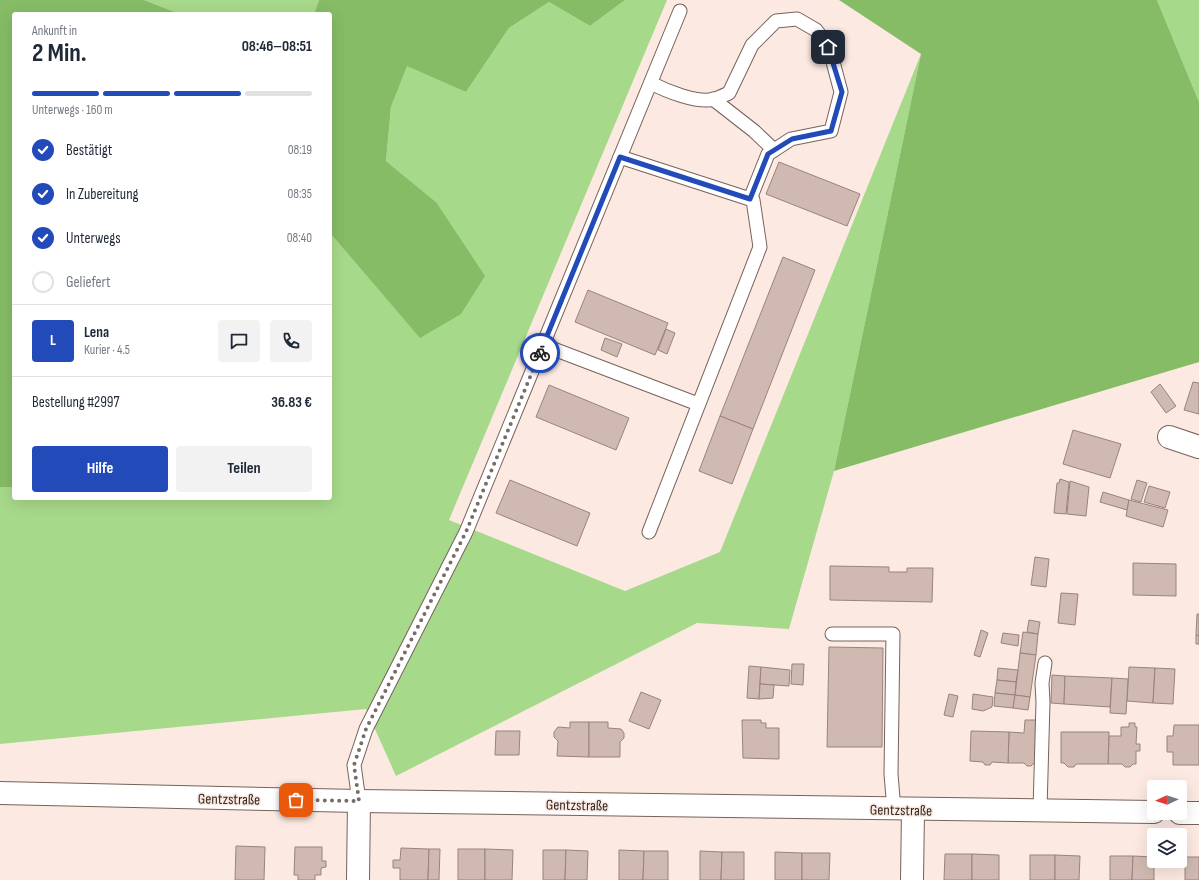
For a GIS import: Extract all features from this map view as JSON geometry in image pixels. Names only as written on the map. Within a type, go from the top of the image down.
[{"type":"street","points":[[1169,437],[1199,447]]},
{"type":"street","name":"Gentzstraße","points":[[0,793],[359,801],[903,810],[1147,812]]},
{"type":"street","points":[[358,880],[359,801]]},
{"type":"street","points":[[903,810],[912,880]]},
{"type":"street","points":[[1187,813],[1199,813]]},
{"type":"lane","points":[[359,801],[354,765],[366,729],[466,532],[680,10]]},
{"type":"lane","points":[[651,83],[664,90],[697,99],[714,99],[729,92],[752,45],[776,22],[797,19],[816,30],[828,47],[842,92],[831,131],[792,139],[768,154],[750,199]]},
{"type":"lane","points":[[714,99],[754,131],[774,150]]},
{"type":"lane","points":[[620,157],[753,200],[760,247],[649,532]]},
{"type":"lane","points":[[543,345],[698,404]]},
{"type":"lane","points":[[832,634],[893,634],[892,774],[903,810]]},
{"type":"lane","points":[[1040,810],[1043,702],[1042,683],[1045,663]]},
{"type":"green space","points":[[0,0],[144,0],[175,12],[12,12],[12,487],[0,487]]},
{"type":"green space","points":[[144,0],[319,0],[315,12],[175,12]]},
{"type":"green space","points":[[319,0],[625,0],[590,26],[549,2],[509,28],[466,92],[407,66],[391,107],[386,161],[436,202],[485,276],[461,314],[420,338],[332,235],[332,12],[315,12]]},
{"type":"green space","points":[[625,0],[667,0],[449,520],[625,591],[720,552],[921,54],[834,471],[789,629],[697,623],[396,776],[366,709],[0,744],[0,487],[12,487],[12,500],[332,500],[332,234],[436,202],[386,161],[391,107],[407,65],[466,92],[509,28],[549,2],[590,26]]},
{"type":"green space","points":[[839,0],[1157,0],[1199,102],[1199,362],[834,471],[921,54]]},
{"type":"green space","points":[[1157,0],[1199,0],[1199,102]]},
{"type":"building","points":[[779,162],[860,194],[847,226],[766,194]]},
{"type":"building","points":[[783,257],[815,270],[753,429],[720,416]]},
{"type":"building","points":[[588,290],[668,323],[655,355],[575,322]]},
{"type":"building","points":[[666,329],[675,333],[667,354],[658,350]]},
{"type":"building","points":[[605,338],[622,344],[617,357],[601,350]]},
{"type":"building","points":[[1193,382],[1199,383],[1199,414],[1184,410]]},
{"type":"building","points":[[1160,384],[1176,406],[1166,413],[1151,392]]},
{"type":"building","points":[[549,385],[629,418],[616,450],[536,417]]},
{"type":"building","points":[[720,416],[753,429],[732,484],[699,471]]},
{"type":"building","points":[[1073,430],[1121,444],[1110,478],[1063,464]]},
{"type":"building","points":[[1060,479],[1069,482],[1066,514],[1054,513],[1057,483],[1059,483]]},
{"type":"building","points":[[510,480],[590,513],[577,546],[496,513]]},
{"type":"building","points":[[1137,480],[1147,483],[1141,502],[1131,499]]},
{"type":"building","points":[[1070,481],[1089,487],[1086,516],[1067,514]]},
{"type":"building","points":[[1149,486],[1170,492],[1165,508],[1144,502]]},
{"type":"building","points":[[1103,492],[1129,500],[1127,510],[1100,502]]},
{"type":"building","points":[[1129,500],[1168,510],[1163,527],[1126,516]]},
{"type":"building","points":[[1035,557],[1049,559],[1046,587],[1031,585]]},
{"type":"building","points":[[1133,563],[1176,564],[1176,596],[1133,595]]},
{"type":"building","points":[[830,566],[889,567],[889,572],[907,572],[907,568],[933,568],[932,602],[830,600]]},
{"type":"building","points":[[1061,593],[1078,594],[1075,625],[1058,623]]},
{"type":"building","points":[[1197,614],[1199,614],[1199,636],[1196,635]]},
{"type":"building","points":[[1029,620],[1040,622],[1038,634],[1027,632]]},
{"type":"building","points":[[981,630],[988,633],[980,657],[974,655]]},
{"type":"building","points":[[1023,632],[1038,634],[1036,655],[1020,653]]},
{"type":"building","points":[[1003,633],[1019,635],[1018,646],[1001,643]]},
{"type":"building","points":[[1196,635],[1199,636],[1199,644],[1196,644]]},
{"type":"building","points":[[829,647],[883,648],[882,747],[827,747]]},
{"type":"building","points":[[1020,653],[1036,655],[1030,697],[1015,695]]},
{"type":"building","points":[[792,664],[804,664],[803,685],[791,684]]},
{"type":"building","points":[[749,666],[761,667],[759,699],[747,698]]},
{"type":"building","points":[[761,667],[790,670],[789,686],[760,684]]},
{"type":"building","points":[[1129,667],[1155,668],[1153,703],[1127,701]]},
{"type":"building","points":[[998,668],[1018,670],[1016,682],[997,680]]},
{"type":"building","points":[[1155,668],[1175,669],[1173,704],[1153,703]]},
{"type":"building","points":[[1052,675],[1065,676],[1064,704],[1051,703]]},
{"type":"building","points":[[1065,676],[1112,678],[1110,707],[1064,704]]},
{"type":"building","points":[[1112,678],[1128,679],[1126,714],[1110,713]]},
{"type":"building","points":[[997,680],[1016,682],[1015,695],[995,693]]},
{"type":"building","points":[[760,684],[774,685],[773,698],[759,699]]},
{"type":"building","points":[[641,692],[661,700],[649,729],[629,721]]},
{"type":"building","points":[[995,693],[1015,695],[1013,708],[994,706]]},
{"type":"building","points":[[949,694],[958,696],[953,717],[944,715]]},
{"type":"building","points":[[973,694],[993,697],[992,707],[983,711],[972,709]]},
{"type":"building","points":[[1015,695],[1030,697],[1028,710],[1013,708]]},
{"type":"building","points":[[742,720],[761,720],[761,723],[766,723],[766,728],[779,728],[779,759],[743,758]]},
{"type":"building","points":[[1025,720],[1037,720],[1036,763],[1031,766],[1027,766],[1024,763],[1008,763],[1009,732],[1024,733]]},
{"type":"building","points":[[570,722],[589,722],[589,757],[557,756],[558,741],[554,737],[554,732],[558,727],[570,728]]},
{"type":"building","points":[[589,722],[608,722],[608,728],[621,729],[624,733],[624,738],[620,742],[620,757],[589,757]]},
{"type":"building","points":[[1129,723],[1135,723],[1135,727],[1137,727],[1136,744],[1140,744],[1140,751],[1136,751],[1136,764],[1133,764],[1130,767],[1125,767],[1122,764],[1108,764],[1109,736],[1121,736],[1121,727],[1129,727]]},
{"type":"building","points":[[1174,725],[1199,725],[1199,765],[1173,765],[1173,752],[1167,752],[1167,736],[1173,736]]},
{"type":"building","points":[[496,731],[520,731],[519,755],[495,755]]},
{"type":"building","points":[[971,731],[1009,732],[1008,763],[992,762],[990,765],[985,765],[983,762],[970,761]]},
{"type":"building","points":[[1061,732],[1109,732],[1108,764],[1076,764],[1074,767],[1068,767],[1064,763],[1061,763]]},
{"type":"building","points":[[236,846],[265,847],[264,880],[235,880]]},
{"type":"building","points":[[295,847],[322,847],[322,861],[326,861],[326,867],[321,868],[321,875],[315,875],[315,880],[298,880],[298,875],[294,875]]},
{"type":"building","points":[[401,848],[429,849],[428,880],[400,880],[400,868],[393,868],[393,860],[400,860]]},
{"type":"building","points":[[429,849],[440,849],[439,880],[428,880]]},
{"type":"building","points":[[458,849],[485,849],[485,880],[458,880]]},
{"type":"building","points":[[485,849],[513,850],[512,880],[485,880]]},
{"type":"building","points":[[543,850],[566,850],[565,880],[543,880]]},
{"type":"building","points":[[566,850],[588,851],[587,880],[565,880]]},
{"type":"building","points":[[619,850],[644,851],[643,880],[619,880]]},
{"type":"building","points":[[644,851],[668,851],[668,880],[643,880]]},
{"type":"building","points":[[700,851],[722,852],[721,880],[700,880]]},
{"type":"building","points":[[722,852],[744,852],[744,880],[721,880]]},
{"type":"building","points":[[775,852],[802,853],[802,880],[775,880]]},
{"type":"building","points":[[802,853],[830,853],[829,880],[802,880]]},
{"type":"building","points":[[945,854],[972,854],[972,880],[944,880]]},
{"type":"building","points":[[972,854],[999,855],[999,880],[972,880]]},
{"type":"building","points":[[1030,855],[1055,855],[1055,880],[1030,880]]},
{"type":"building","points":[[1055,855],[1080,856],[1079,880],[1055,880]]},
{"type":"building","points":[[1110,856],[1133,856],[1132,880],[1110,880]]},
{"type":"building","points":[[1133,856],[1147,857],[1147,868],[1154,868],[1154,880],[1132,880]]},
{"type":"building","points":[[1187,857],[1199,857],[1199,880],[1185,880]]},
{"type":"way so far","points":[[296,800],[359,801],[354,765],[366,729],[466,532],[540,353]]},
{"type":"route","points":[[540,353],[620,157],[750,199],[768,154],[792,139],[831,131],[842,92],[828,47]]}]
